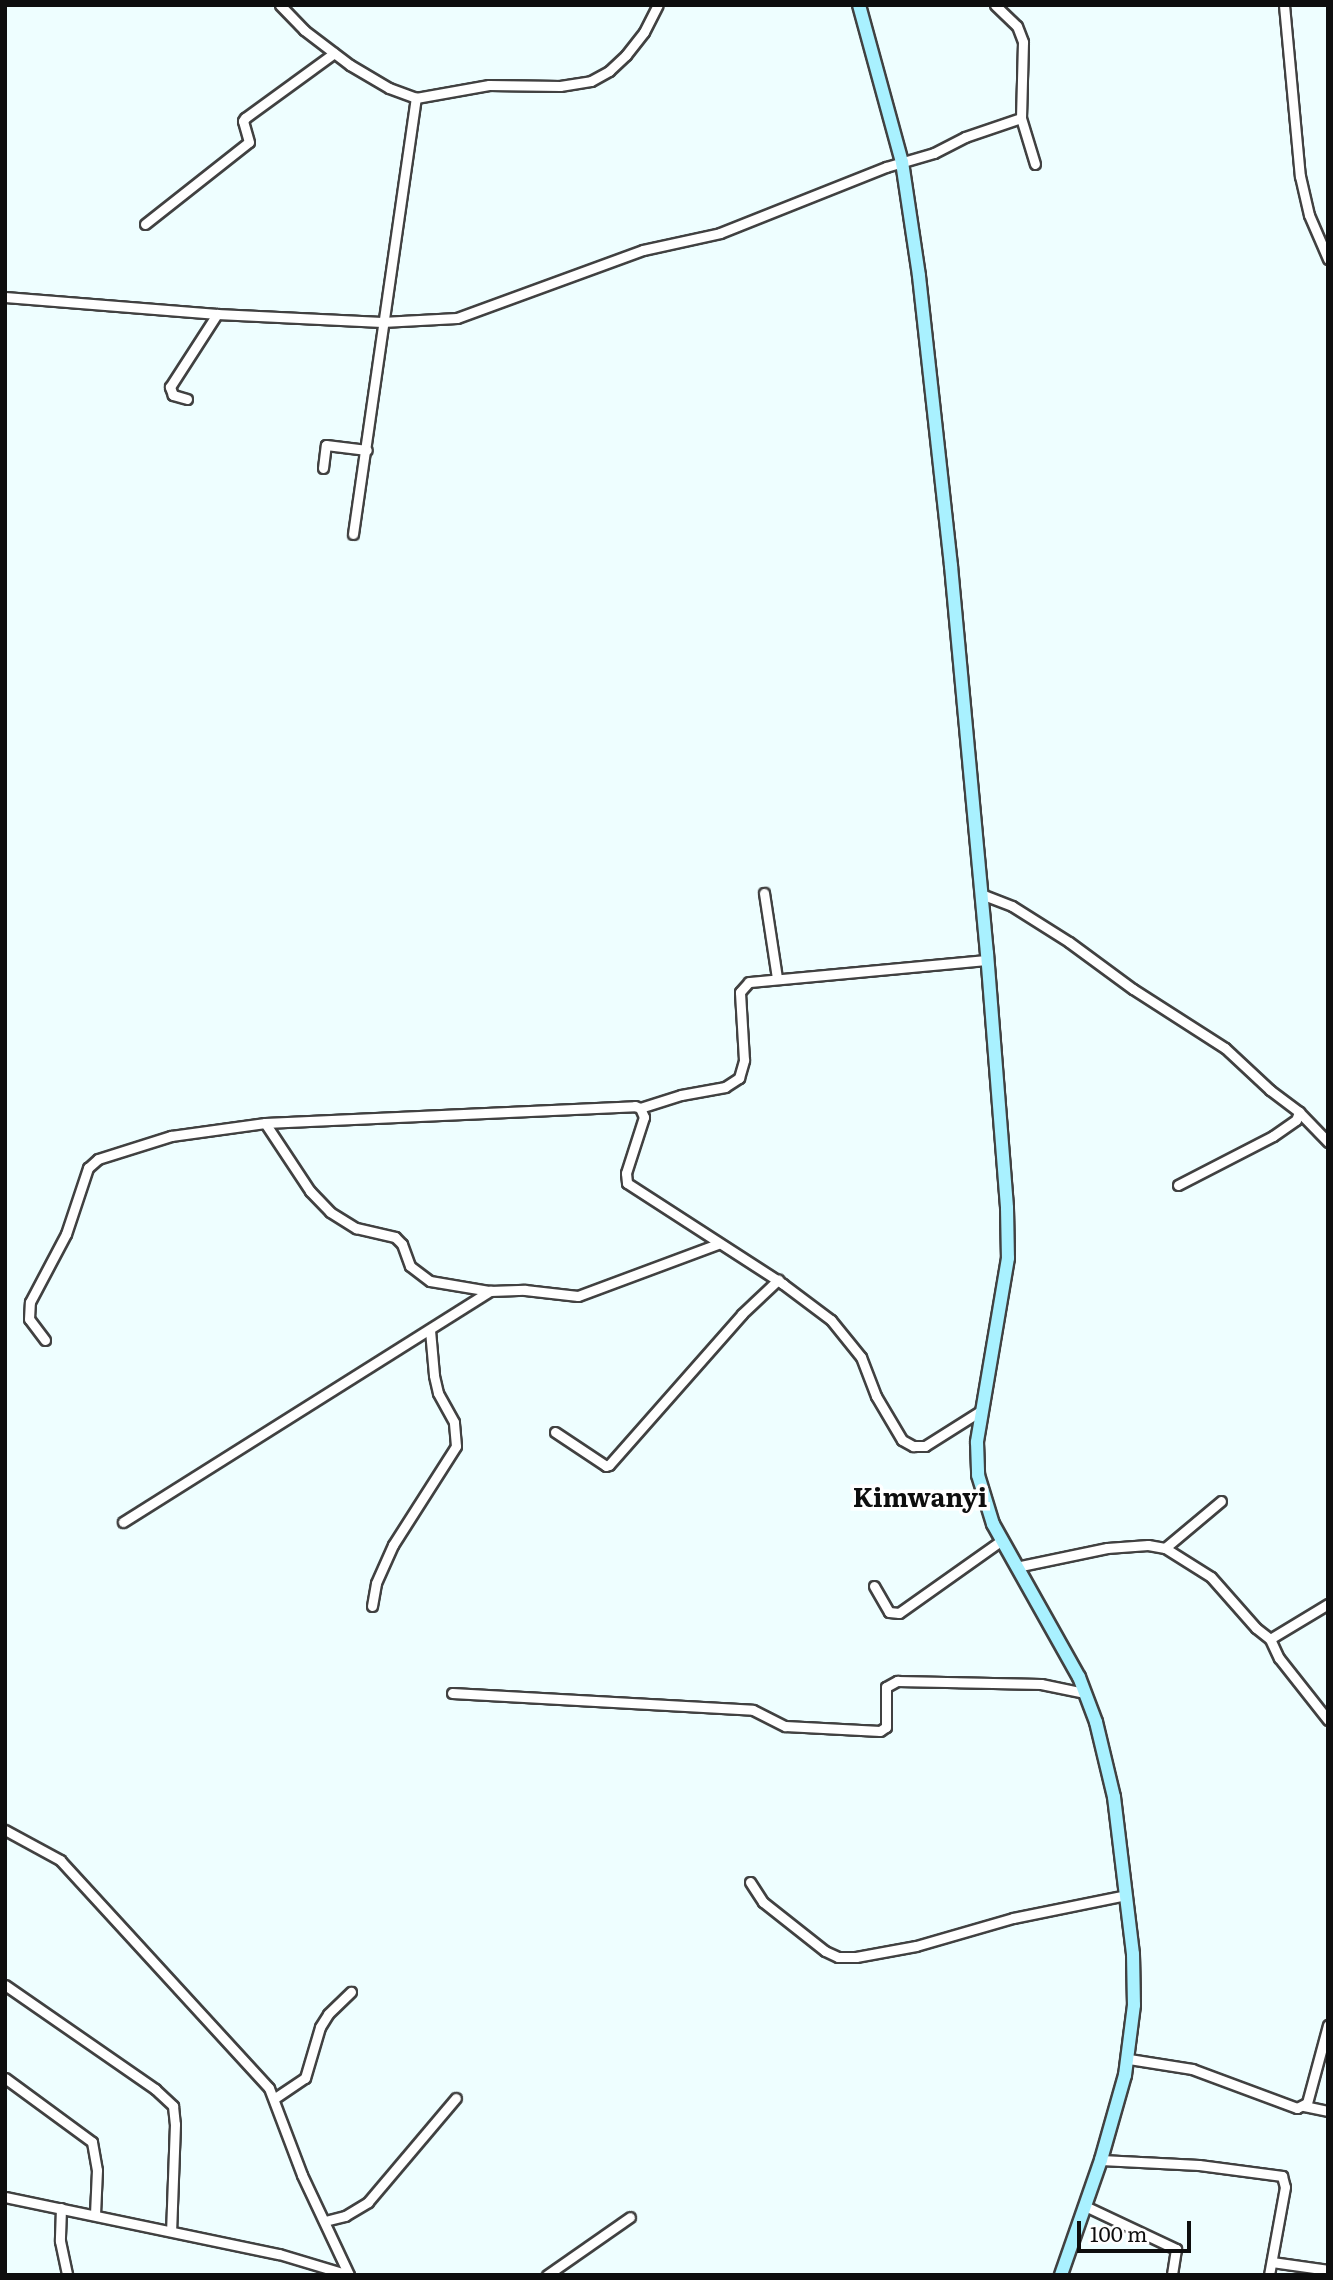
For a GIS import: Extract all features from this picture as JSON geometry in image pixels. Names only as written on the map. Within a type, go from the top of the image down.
[{"type":"street","points":[[280,5],[304,30],[334,53],[389,88],[416,98],[489,85],[560,86],[591,81],[609,71],[626,55],[644,33],[657,5]]},
{"type":"street","points":[[859,5],[902,162],[919,276],[940,463],[987,960],[1008,1234],[1006,1279],[977,1442],[978,1475],[986,1506],[1002,1540],[1085,1693],[1105,1750],[1112,1785],[1135,1983],[1129,2059],[1101,2160],[1061,2275]]},
{"type":"street","points":[[995,5],[1017,26],[1023,42],[1021,118],[1035,164]]},
{"type":"street","points":[[1284,5],[1300,176],[1309,215],[1328,259]]},
{"type":"street","points":[[145,224],[249,142],[250,136],[243,121],[245,118],[334,53]]},
{"type":"street","points":[[353,534],[416,98]]},
{"type":"street","points":[[5,297],[216,314],[382,322],[457,318],[643,250],[720,233],[1021,118]]},
{"type":"street","points":[[187,399],[173,396],[170,387],[216,314]]},
{"type":"street","points":[[323,468],[326,445],[367,450]]},
{"type":"street","points":[[764,893],[777,978]]},
{"type":"street","points":[[981,894],[1012,906],[1225,1048],[1270,1090],[1299,1112],[1328,1142]]},
{"type":"street","points":[[45,1340],[29,1319],[30,1302],[66,1234],[92,1162],[171,1136],[265,1123],[607,1106],[640,1108],[725,1087],[739,1078],[744,1060],[740,992],[749,982],[987,960]]},
{"type":"street","points":[[640,1108],[644,1117],[626,1173],[627,1184],[778,1280],[831,1320],[849,1338],[861,1357],[888,1420],[907,1444],[925,1446],[982,1410]]},
{"type":"street","points":[[1178,1185],[1273,1136],[1296,1120],[1299,1112]]},
{"type":"street","points":[[265,1123],[310,1191],[336,1216],[356,1228],[395,1237],[402,1244],[410,1266],[423,1278],[490,1291],[525,1290],[578,1296],[718,1244]]},
{"type":"street","points":[[555,1432],[606,1466],[610,1465],[742,1314],[778,1280]]},
{"type":"street","points":[[123,1522],[490,1291]]},
{"type":"street","points":[[372,1606],[376,1583],[393,1545],[456,1446],[454,1422],[436,1384],[430,1330]]},
{"type":"street","points":[[1166,1548],[1222,1501]]},
{"type":"street","points":[[874,1586],[889,1612],[899,1613],[1002,1540]]},
{"type":"street","points":[[1016,1567],[1107,1548],[1149,1545],[1166,1548],[1211,1577],[1256,1628],[1270,1639],[1279,1658],[1328,1720]]},
{"type":"street","points":[[1270,1639],[1328,1604]]},
{"type":"street","points":[[452,1693],[753,1710],[785,1726],[880,1731],[886,1727],[886,1687],[897,1681],[1041,1684],[1085,1693]]},
{"type":"street","points":[[5,1830],[60,1860],[275,2098],[303,2175],[349,2275]]},
{"type":"street","points":[[750,1882],[763,1902],[825,1951],[838,1957],[856,1957],[916,1947],[1013,1918],[1126,1895]]},
{"type":"street","points":[[5,1985],[155,2089],[173,2106],[171,2231]]},
{"type":"street","points":[[275,2098],[305,2078],[320,2027],[328,2014],[351,1992]]},
{"type":"street","points":[[1304,2106],[1310,2096],[1327,2031]]},
{"type":"street","points":[[1129,2059],[1192,2068],[1297,2108],[1304,2106],[1328,2111]]},
{"type":"street","points":[[5,2078],[92,2141],[97,2170],[95,2214]]},
{"type":"street","points":[[325,2221],[345,2216],[368,2202],[456,2098]]},
{"type":"street","points":[[1101,2160],[1199,2165],[1282,2176],[1285,2187],[1269,2275]]},
{"type":"street","points":[[5,2197],[279,2254],[349,2275]]},
{"type":"street","points":[[1085,2206],[1176,2249],[1172,2275]]},
{"type":"street","points":[[61,2208],[59,2229],[67,2275]]},
{"type":"street","points":[[547,2275],[630,2217]]},
{"type":"street","points":[[1272,2262],[1328,2270]]},
{"type":"district","name":"Kimwanyi","points":[[920,1496]]}]
